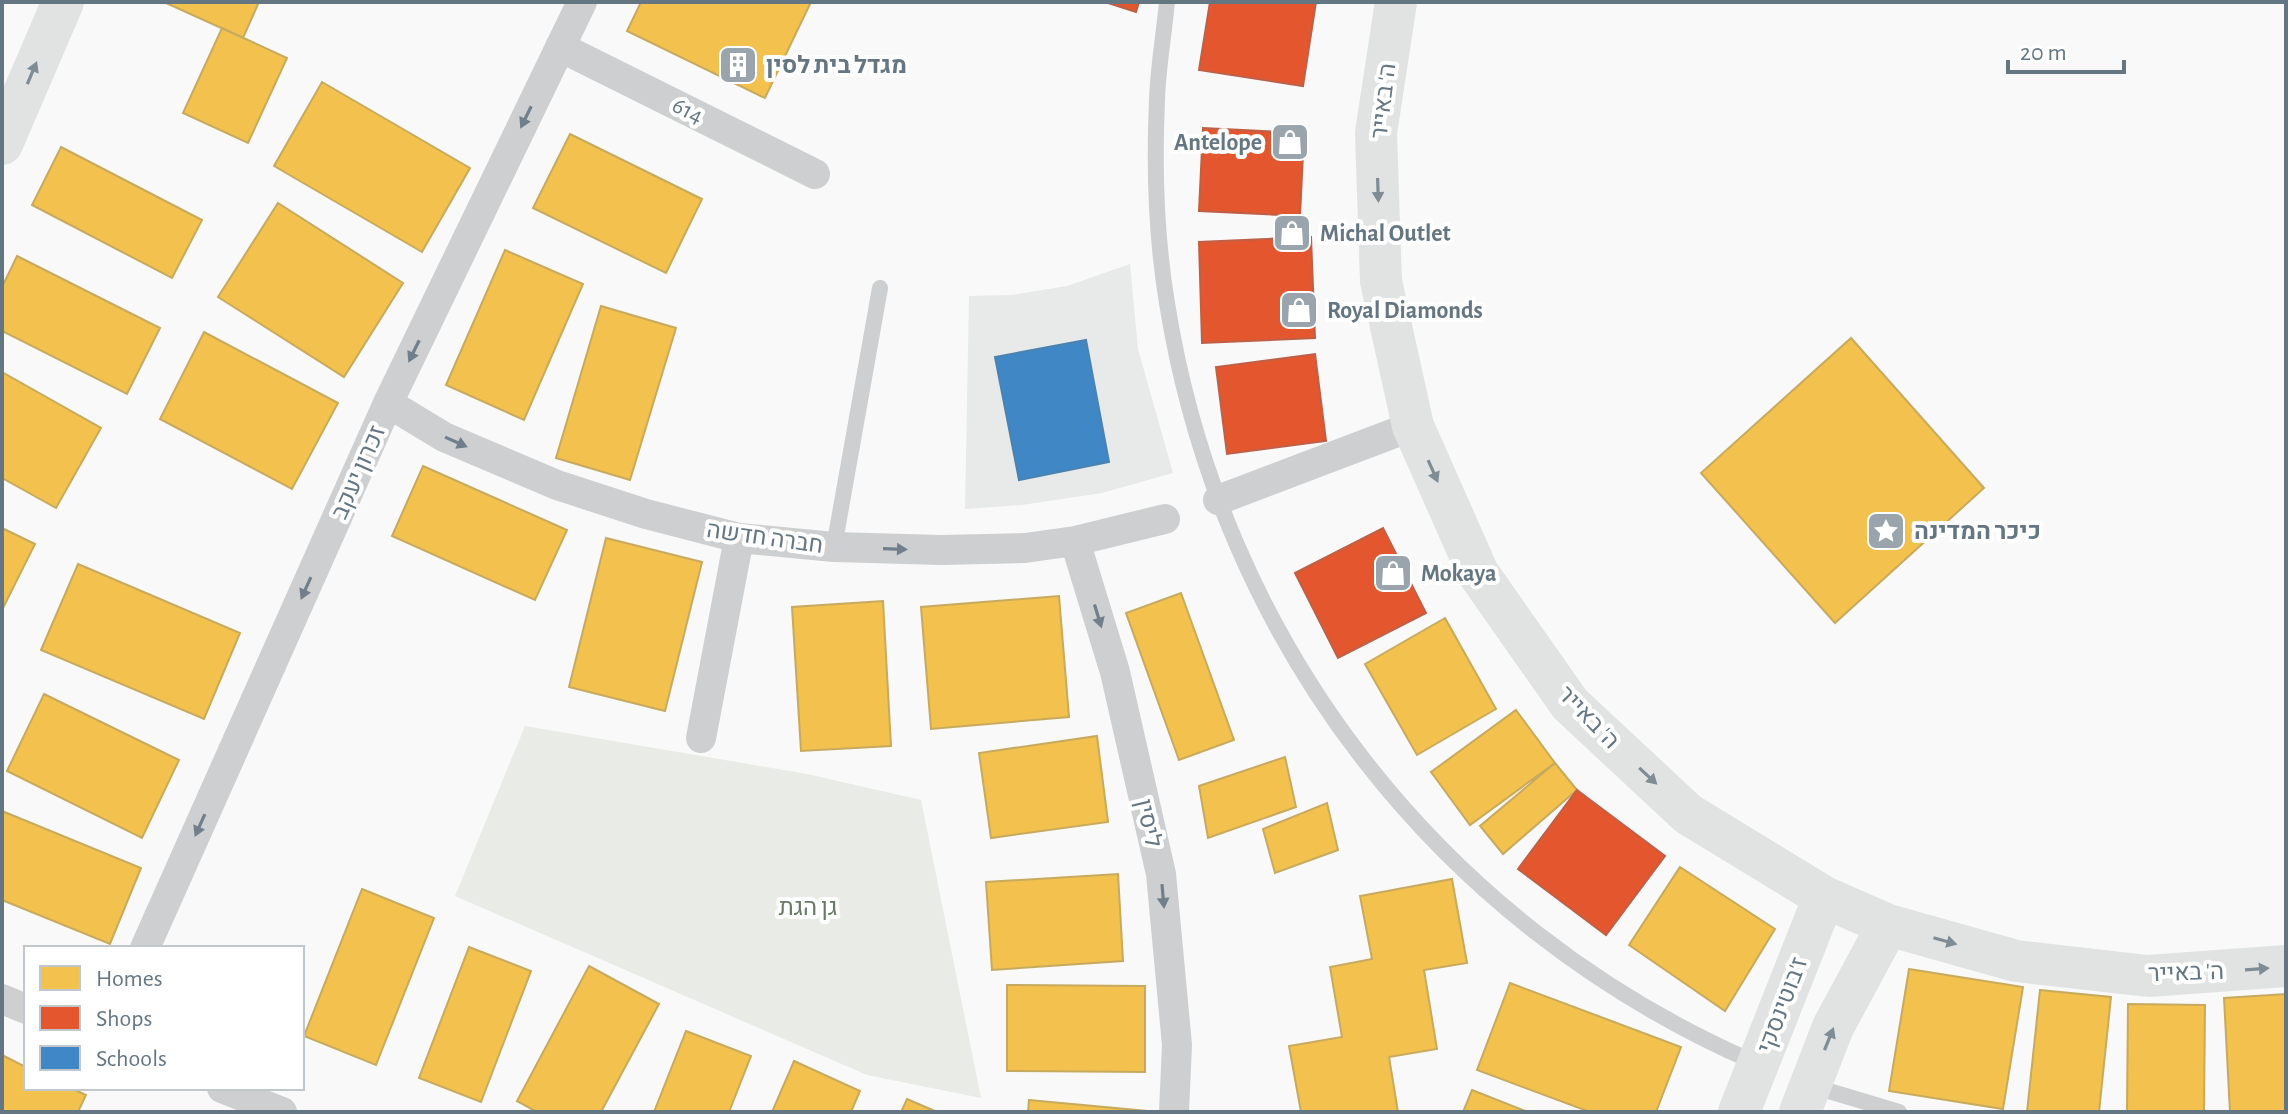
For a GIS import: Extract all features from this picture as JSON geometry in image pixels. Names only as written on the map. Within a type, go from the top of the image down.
[{"type":"street","points":[[2,144],[63,2]]},
{"type":"street","name":"זכרון יעקב","points":[[146,946],[388,403],[582,2]]},
{"type":"street","name":"ה' באייר","points":[[1396,2],[1376,133],[1381,281],[1413,426],[1478,573],[1570,704],[1688,814],[1824,897],[1888,925],[2016,961],[2148,976],[2286,966]]},
{"type":"street","name":"614","points":[[560,47],[815,174]]},
{"type":"street","name":"חברה חדשה","points":[[388,403],[444,437],[557,485],[646,514],[739,538],[834,547],[941,550],[1025,548],[1075,541],[1165,519]]},
{"type":"street","points":[[1218,500],[1413,426]]},
{"type":"street","points":[[701,738],[739,538]]},
{"type":"street","name":"ליסין","points":[[1075,541],[1115,672],[1161,874],[1177,1045],[1174,1112]]},
{"type":"street","name":"ז'בוטינסקי","points":[[1739,1112],[1824,897]]},
{"type":"street","points":[[1805,1098],[1833,1027],[1888,925]]},
{"type":"street","points":[[2,999],[24,1008]]},
{"type":"street","points":[[227,1090],[282,1112]]},
{"type":"lane","points":[[1167,2],[1157,98],[1157,201],[1167,302],[1188,403],[1218,500],[1256,588],[1302,672],[1355,751],[1416,824],[1485,891],[1558,951],[1638,1004],[1758,1064]]},
{"type":"lane","points":[[834,547],[880,288]]},
{"type":"lane","points":[[1805,1098],[1899,1112]]},
{"type":"shaded area","points":[[1130,264],[1138,349],[1173,473],[1102,493],[1022,505],[965,509],[969,296],[1012,295],[1067,286]]},
{"type":"green space","name":"גן הגת","points":[[525,726],[807,774],[921,800],[981,1098],[867,1075],[455,896]]},
{"type":"building: Homes","points":[[164,2],[259,2],[243,38]]},
{"type":"building: Homes","name":"מגדל בית לסין","points":[[641,2],[811,2],[765,98],[627,31]]},
{"type":"building: Homes","points":[[222,28],[287,58],[248,143],[183,113]]},
{"type":"building: Homes","points":[[322,82],[470,168],[422,252],[274,166]]},
{"type":"building: Homes","points":[[570,134],[702,199],[666,273],[533,208]]},
{"type":"building: Homes","points":[[61,147],[202,220],[172,278],[32,205]]},
{"type":"building: Homes","points":[[278,203],[403,283],[344,377],[218,297]]},
{"type":"building: Homes","points":[[505,250],[583,284],[524,420],[446,385]]},
{"type":"building: Homes","points":[[17,256],[160,328],[127,394],[2,331],[2,287]]},
{"type":"building: Homes","points":[[601,306],[676,328],[630,480],[556,458]]},
{"type":"building: Homes","points":[[204,332],[338,403],[292,489],[160,419]]},
{"type":"building: Homes","points":[[1851,338],[1984,488],[1835,623],[1701,473]]},
{"type":"building: Homes","points":[[2,372],[101,428],[56,508],[2,478]]},
{"type":"building: Homes","points":[[423,466],[567,530],[535,600],[392,536]]},
{"type":"building: Homes","points":[[2,528],[35,544],[2,610]]},
{"type":"building: Homes","points":[[606,538],[702,562],[665,711],[569,687]]},
{"type":"building: Homes","points":[[78,564],[240,633],[204,719],[41,650]]},
{"type":"building: Homes","points":[[1181,593],[1234,740],[1179,760],[1126,613]]},
{"type":"building: Homes","points":[[1059,596],[1069,717],[931,729],[921,607]]},
{"type":"building: Homes","points":[[883,601],[891,746],[801,751],[792,607]]},
{"type":"building: Homes","points":[[1445,618],[1496,709],[1417,755],[1365,664]]},
{"type":"building: Homes","points":[[44,694],[179,760],[142,838],[7,771]]},
{"type":"building: Homes","points":[[1516,710],[1555,763],[1470,825],[1431,772]]},
{"type":"building: Homes","points":[[1097,736],[1108,822],[991,838],[979,753]]},
{"type":"building: Homes","points":[[1285,757],[1296,807],[1208,838],[1199,786]]},
{"type":"building: Homes","points":[[1555,763],[1577,790],[1503,854],[1480,826]]},
{"type":"building: Homes","points":[[1327,803],[1338,850],[1275,873],[1263,829]]},
{"type":"building: Homes","points":[[2,811],[141,868],[110,944],[2,900]]},
{"type":"building: Homes","points":[[1680,867],[1775,929],[1725,1011],[1629,945]]},
{"type":"building: Homes","points":[[1118,874],[1123,961],[992,970],[986,882]]},
{"type":"building: Homes","points":[[1452,879],[1467,963],[1424,970],[1437,1049],[1389,1057],[1398,1112],[1301,1112],[1289,1046],[1342,1037],[1330,967],[1372,959],[1360,896]]},
{"type":"building: Homes","points":[[362,889],[434,918],[376,1065],[304,1036]]},
{"type":"building: Homes","points":[[469,947],[531,971],[481,1102],[419,1078]]},
{"type":"building: Homes","points":[[589,966],[659,1004],[601,1112],[537,1112],[517,1101]]},
{"type":"building: Homes","points":[[1909,969],[2023,987],[2003,1109],[1889,1091]]},
{"type":"building: Homes","points":[[1510,983],[1681,1047],[1656,1112],[1590,1112],[1477,1070]]},
{"type":"building: Homes","points":[[1007,985],[1145,986],[1145,1072],[1007,1071]]},
{"type":"building: Homes","points":[[2040,990],[2111,997],[2099,1112],[2027,1112]]},
{"type":"building: Homes","points":[[2286,994],[2286,1112],[2230,1112],[2224,998]]},
{"type":"building: Homes","points":[[2128,1004],[2205,1005],[2204,1112],[2127,1112]]},
{"type":"building: Homes","points":[[686,1031],[751,1056],[729,1112],[654,1112]]},
{"type":"building: Homes","points":[[2,1055],[24,1066],[24,1090],[75,1090],[86,1095],[78,1112],[2,1112]]},
{"type":"building: Homes","points":[[794,1061],[860,1091],[851,1112],[772,1112]]},
{"type":"building: Homes","points":[[1472,1090],[1528,1112],[1463,1112]]},
{"type":"building: Homes","points":[[907,1099],[937,1112],[901,1112]]},
{"type":"building: Homes","points":[[1029,1100],[1147,1111],[1147,1112],[1028,1112]]},
{"type":"building: Shops","points":[[1105,2],[1139,2],[1136,12]]},
{"type":"building: Shops","points":[[1210,2],[1316,2],[1303,86],[1199,70]]},
{"type":"building: Shops","points":[[1203,128],[1304,133],[1300,216],[1199,211]]},
{"type":"building: Shops","points":[[1311,237],[1315,338],[1202,343],[1199,242]]},
{"type":"building: Shops","points":[[1315,354],[1326,441],[1227,454],[1216,367]]},
{"type":"building: Shops","points":[[1383,528],[1426,613],[1338,658],[1295,573]]},
{"type":"building: Shops","points":[[1577,790],[1665,856],[1606,935],[1518,869]]},
{"type":"building: Schools","points":[[1086,340],[1109,462],[1019,480],[995,357]]},
{"type":"place","name":"מגדל בית לסין","points":[[738,65]]},
{"type":"place","name":"Antelope","points":[[1290,142]]},
{"type":"place","name":"Michal Outlet","points":[[1292,233]]},
{"type":"place","name":"Royal Diamonds","points":[[1299,310]]},
{"type":"place","name":"כיכר המדינה","points":[[1886,531]]},
{"type":"place","name":"Mokaya","points":[[1393,573]]}]
